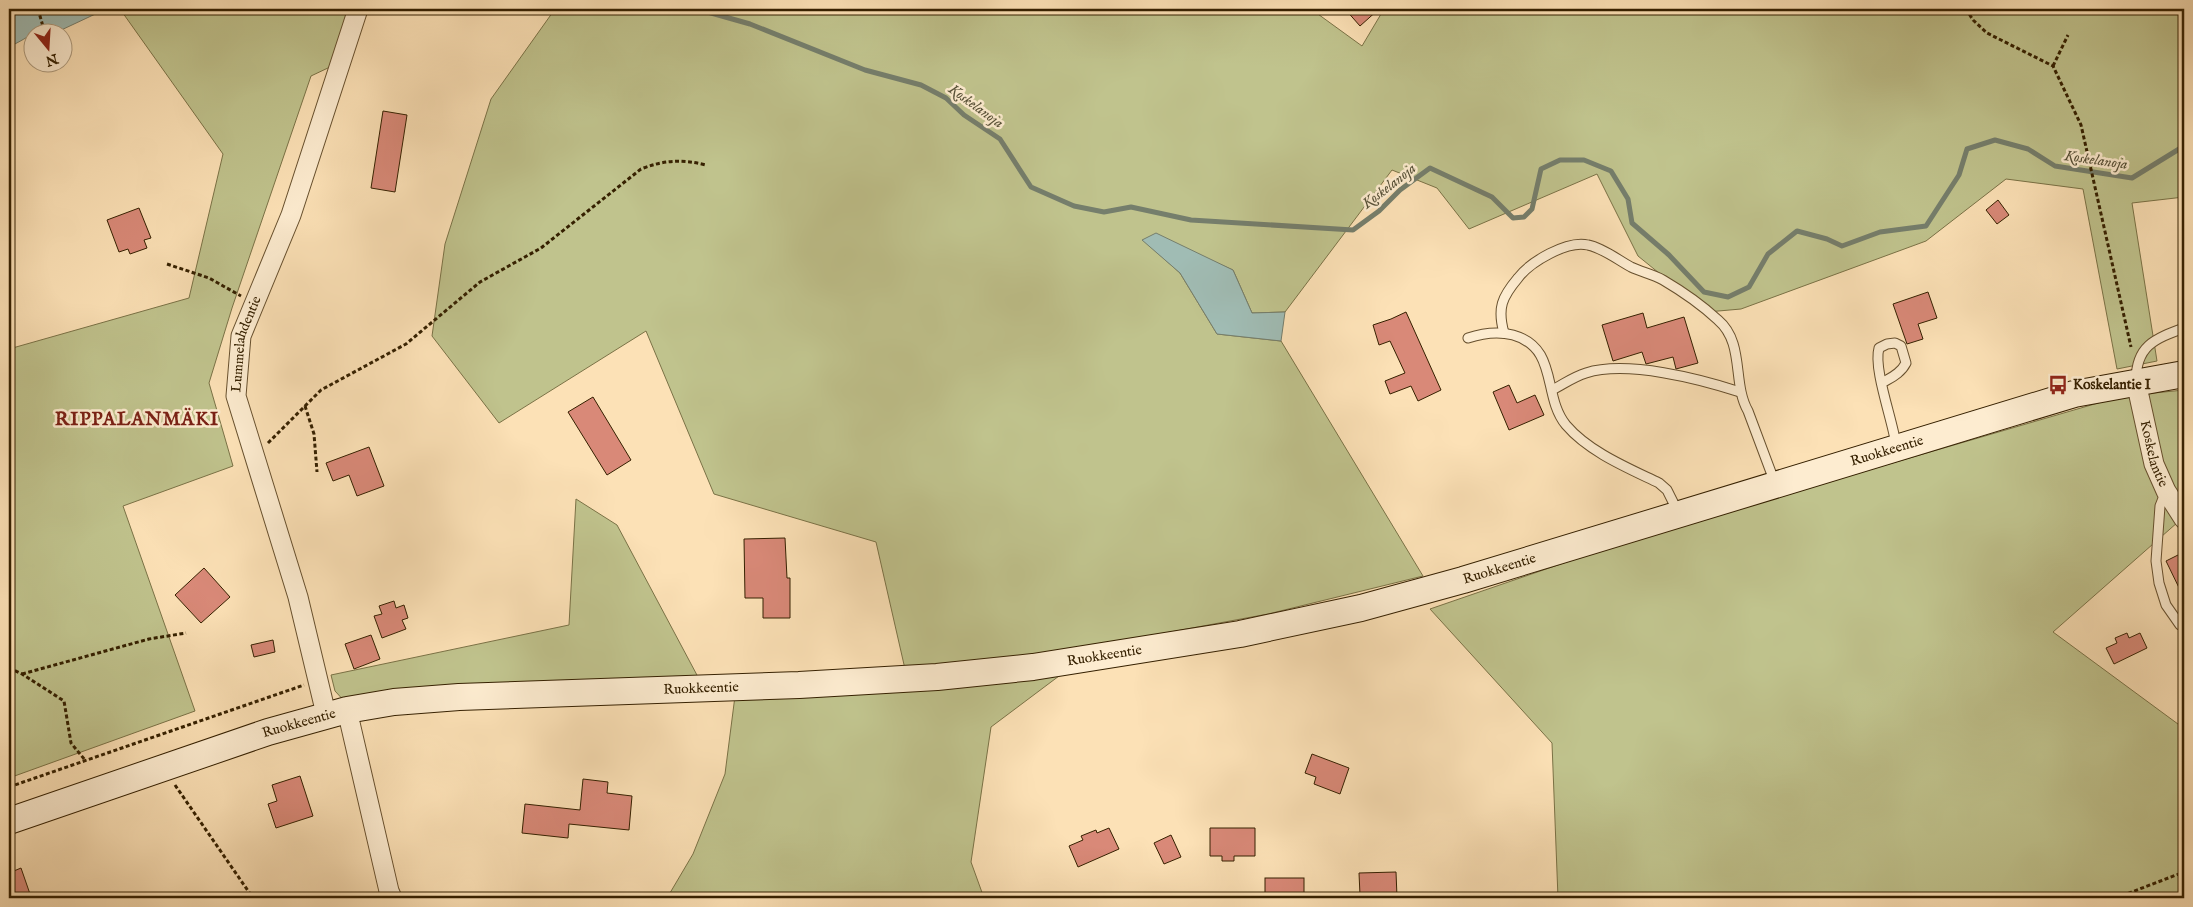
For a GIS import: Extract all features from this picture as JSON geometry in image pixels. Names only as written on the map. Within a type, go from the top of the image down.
[{"type":"street","name":"Lummelahdentie","points":[[358,9],[291,215],[241,336],[236,396],[298,597],[317,681],[337,712],[392,898]]},
{"type":"street","name":"Ruokkeentie","points":[[9,821],[268,732],[337,712],[394,702],[459,697],[799,685],[937,677],[1033,668],[1240,634],[1361,608],[1463,580],[2136,374],[2184,374]]},
{"type":"street","name":"Koskelantie","points":[[2136,374],[2154,464],[2166,491],[2184,519]]},
{"type":"lane","points":[[1504,333],[1500,306],[1510,288],[1524,270],[1550,253],[1571,246],[1587,244],[1662,280],[1719,320],[1731,334],[1740,392],[1775,484]]},
{"type":"lane","points":[[2136,374],[2141,354],[2150,343],[2184,328]]},
{"type":"lane","points":[[1468,338],[1480,334],[1504,333],[1522,338],[1536,347],[1541,356],[1558,411],[1566,424],[1600,452],[1659,483],[1667,490],[1679,514]]},
{"type":"lane","points":[[1552,390],[1568,380],[1588,372],[1612,369],[1678,376],[1740,392]]},
{"type":"lane","points":[[1882,383],[1897,447]]},
{"type":"lane","points":[[2166,491],[2160,506],[2156,561],[2159,583],[2166,605],[2180,625]]},
{"type":"path","points":[[38,9],[42,22]]},
{"type":"path","points":[[1966,9],[1973,20],[1987,34],[2053,66],[2081,125],[2136,374]]},
{"type":"path","points":[[2053,66],[2068,35]]},
{"type":"path","points":[[254,458],[320,390],[406,344],[480,282],[541,248],[641,169],[657,162],[675,160],[706,165]]},
{"type":"path","points":[[167,264],[209,278],[254,304]]},
{"type":"path","points":[[305,406],[314,434],[317,472]]},
{"type":"path","points":[[22,674],[149,639],[186,633]]},
{"type":"path","points":[[9,668],[22,674],[64,701],[71,743],[85,760]]},
{"type":"path","points":[[9,787],[317,681]]},
{"type":"path","points":[[164,768],[253,898]]},
{"type":"path","points":[[2116,898],[2184,872]]},
{"type":"green space","points":[[120,9],[351,9],[330,67],[311,76],[232,308],[209,383],[233,466],[123,506],[195,711],[9,778],[9,349],[189,298],[223,154]]},
{"type":"green space","points":[[555,9],[1311,9],[1362,46],[1384,9],[2184,9],[2184,197],[2132,203],[2157,361],[2117,369],[2083,189],[2006,179],[1926,241],[1741,309],[1707,312],[1638,256],[1597,174],[1469,229],[1437,188],[1392,170],[1285,312],[1252,313],[1233,270],[1203,257],[1143,240],[1180,273],[1217,334],[1281,341],[1423,576],[1268,614],[1051,654],[905,669],[876,542],[714,494],[646,331],[499,423],[432,336],[445,244],[491,99]]},
{"type":"green space","points":[[2184,390],[2184,512],[2170,488],[2144,394]]},
{"type":"green space","points":[[2122,396],[2131,396],[2178,522],[2053,632],[2182,727],[2184,726],[2184,898],[1558,898],[1552,743],[1430,609],[1642,536]]},
{"type":"green space","points":[[576,499],[617,525],[698,677],[347,704],[335,691],[331,675],[569,625]]},
{"type":"green space","points":[[1063,673],[991,727],[971,862],[984,898],[667,898],[693,854],[725,774],[735,696]]},
{"type":"water","points":[[9,9],[106,9],[72,25],[72,22],[22,22],[22,40],[9,47]]},
{"type":"water","points":[[1156,233],[1233,270],[1252,313],[1285,312],[1281,341],[1217,334],[1180,273],[1142,240]]},
{"type":"building","points":[[1345,9],[1379,9],[1360,26]]},
{"type":"building","points":[[383,111],[407,115],[395,192],[371,188]]},
{"type":"building","points":[[1998,200],[2009,215],[1997,224],[1986,210]]},
{"type":"building","points":[[139,208],[151,238],[144,240],[147,248],[130,254],[128,249],[119,252],[107,220]]},
{"type":"building","points":[[1928,292],[1937,318],[1918,324],[1923,339],[1907,344],[1893,304]]},
{"type":"building","points":[[1406,312],[1441,390],[1418,401],[1411,386],[1390,394],[1385,381],[1405,373],[1390,341],[1379,345],[1373,325]]},
{"type":"building","points":[[1643,313],[1647,328],[1684,317],[1698,363],[1676,369],[1673,357],[1646,364],[1642,352],[1613,361],[1602,325]]},
{"type":"building","points":[[1509,385],[1517,403],[1535,395],[1544,415],[1509,430],[1493,392]]},
{"type":"building","points":[[593,397],[631,460],[607,475],[568,412]]},
{"type":"building","points":[[369,447],[384,486],[357,496],[349,475],[333,481],[326,463]]},
{"type":"building","points":[[785,538],[787,578],[790,578],[790,618],[763,618],[763,598],[745,598],[744,539]]},
{"type":"building","points":[[2184,552],[2184,598],[2166,561]]},
{"type":"building","points":[[204,568],[230,597],[201,623],[175,595]]},
{"type":"building","points":[[394,601],[396,608],[404,605],[408,618],[402,620],[406,629],[382,638],[374,616],[382,614],[379,606]]},
{"type":"building","points":[[2127,633],[2129,638],[2140,633],[2147,648],[2114,664],[2106,648],[2117,643],[2115,638]]},
{"type":"building","points":[[371,635],[380,659],[354,669],[345,644]]},
{"type":"building","points":[[273,640],[275,652],[254,657],[251,645]]},
{"type":"building","points":[[1312,754],[1349,768],[1340,794],[1314,784],[1316,777],[1305,773]]},
{"type":"building","points":[[300,776],[313,816],[276,828],[268,804],[277,801],[272,785]]},
{"type":"building","points":[[583,779],[608,782],[607,793],[632,796],[629,830],[569,824],[568,838],[522,833],[525,804],[580,810]]},
{"type":"building","points":[[1109,828],[1119,849],[1078,867],[1069,846],[1083,840],[1081,836],[1096,830],[1097,833]]},
{"type":"building","points":[[1210,828],[1255,828],[1255,856],[1234,856],[1234,861],[1222,861],[1222,856],[1210,856]]},
{"type":"building","points":[[1171,835],[1181,857],[1164,864],[1154,843]]},
{"type":"building","points":[[21,868],[30,894],[9,898],[9,873]]},
{"type":"building","points":[[1396,872],[1397,897],[1379,898],[1378,894],[1360,895],[1359,873]]},
{"type":"building","points":[[1265,878],[1304,878],[1304,898],[1265,898]]},
{"type":"waterway","name":"Koskelanoja","points":[[697,9],[750,24],[865,70],[921,85],[946,98],[964,115],[1000,139],[1031,187],[1074,206],[1104,212],[1131,207],[1191,220],[1353,230],[1379,211],[1400,190],[1430,168],[1492,197],[1513,218],[1524,217],[1532,209],[1541,169],[1560,160],[1584,160],[1611,171],[1628,199],[1632,223],[1669,255],[1704,292],[1728,297],[1749,287],[1768,254],[1797,231],[1827,239],[1842,246],[1880,232],[1926,226],[1959,175],[1967,149],[1995,140],[2028,149],[2055,166],[2132,178],[2184,146]]},
{"type":"place","name":"Koskelantie I","points":[[2058,385]]},
{"type":"district","name":"RIPPALANMÄKI","points":[[137,420]]}]
